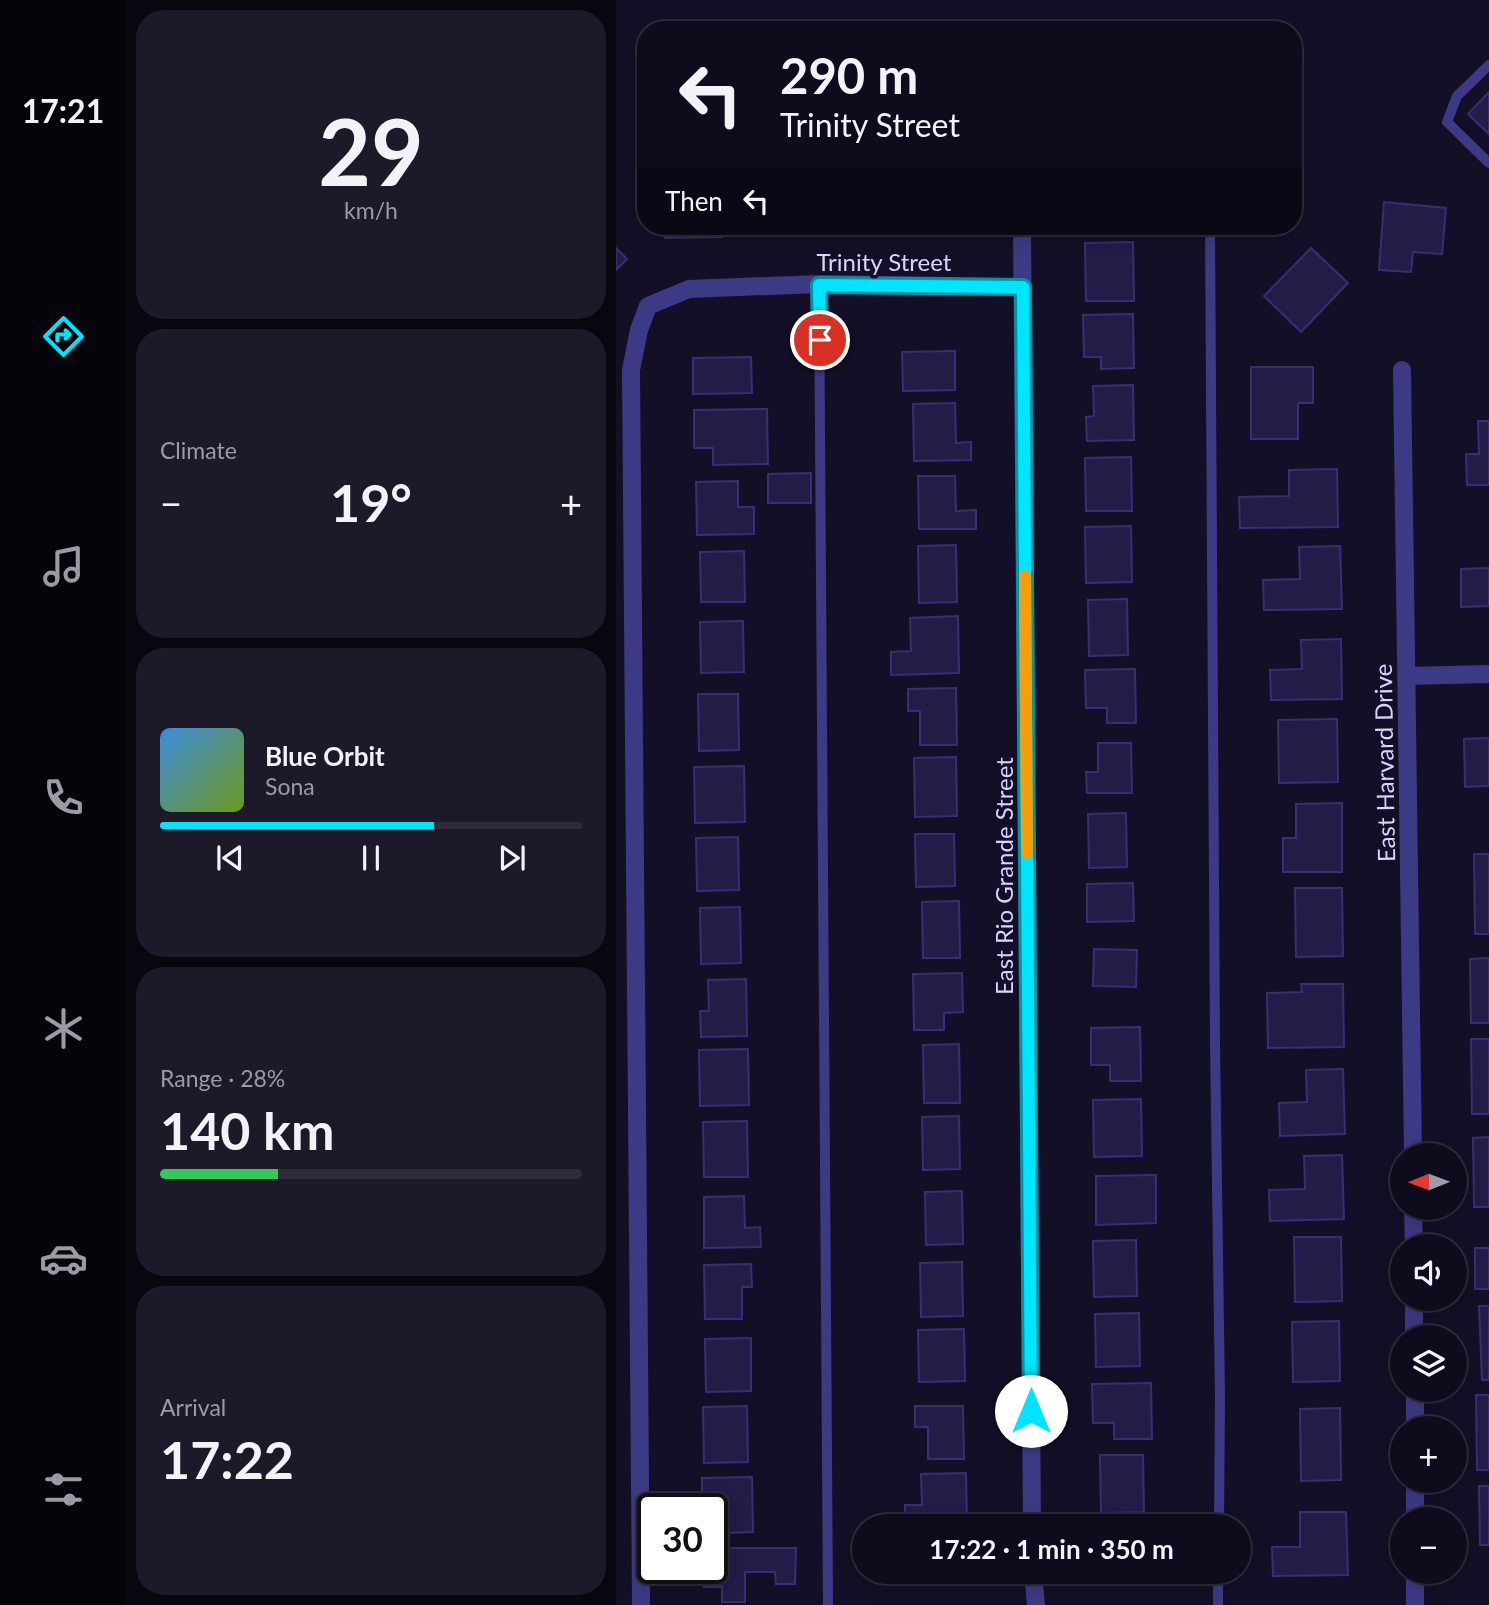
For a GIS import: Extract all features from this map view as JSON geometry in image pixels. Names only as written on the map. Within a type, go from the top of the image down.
[{"type":"street","name":"East Rio Grande Street","points":[[1022,235],[1032,1514]]},
{"type":"street","name":"Trinity Street","points":[[641,1605],[631,370],[639,330],[648,306],[690,289],[819,285],[1023,287]]},
{"type":"street","name":"East Harvard Drive","points":[[1402,369],[1413,1143]]},
{"type":"street","points":[[1407,676],[1489,674]]},
{"type":"street","points":[[1035,1584],[1036,1605]]},
{"type":"street","points":[[1415,1584],[1415,1605]]},
{"type":"lane","points":[[1489,65],[1457,96],[1447,122],[1489,163]]},
{"type":"lane","points":[[1210,235],[1219,1514]]},
{"type":"lane","points":[[819,285],[828,1605]]},
{"type":"lane","points":[[1218,1584],[1218,1605]]},
{"type":"building","points":[[1489,92],[1489,134],[1468,114]]},
{"type":"building","points":[[1384,202],[1446,208],[1442,254],[1413,252],[1411,272],[1379,270]]},
{"type":"building","points":[[665,235],[722,235],[722,237],[665,238]]},
{"type":"building","points":[[1133,242],[1134,301],[1086,301],[1085,243]]},
{"type":"building","points":[[616,248],[627,259],[616,270]]},
{"type":"building","points":[[1311,248],[1348,283],[1301,332],[1264,296]]},
{"type":"building","points":[[1133,314],[1134,368],[1101,369],[1101,357],[1084,357],[1083,315]]},
{"type":"building","points":[[955,351],[955,390],[903,391],[902,352]]},
{"type":"building","points":[[751,357],[752,393],[693,394],[693,358]]},
{"type":"building","points":[[1251,367],[1313,367],[1313,403],[1298,403],[1298,439],[1251,439]]},
{"type":"building","points":[[1133,385],[1134,440],[1087,441],[1086,417],[1094,416],[1093,386]]},
{"type":"building","points":[[955,403],[956,443],[971,442],[971,460],[914,461],[913,404]]},
{"type":"building","points":[[767,409],[768,464],[713,465],[713,448],[694,448],[694,410]]},
{"type":"building","points":[[1478,421],[1489,421],[1489,485],[1467,485],[1466,454],[1479,454]]},
{"type":"building","points":[[1131,457],[1132,511],[1086,511],[1085,458]]},
{"type":"building","points":[[1337,469],[1338,527],[1240,528],[1239,497],[1289,496],[1289,470]]},
{"type":"building","points":[[811,473],[811,503],[768,503],[768,474]]},
{"type":"building","points":[[918,476],[955,476],[956,511],[976,510],[976,529],[919,529]]},
{"type":"building","points":[[738,481],[738,507],[754,507],[754,534],[697,535],[696,482]]},
{"type":"building","points":[[1131,526],[1132,582],[1086,583],[1085,527]]},
{"type":"building","points":[[956,545],[957,602],[919,603],[918,546]]},
{"type":"building","points":[[1340,546],[1342,609],[1264,610],[1263,580],[1300,579],[1299,547]]},
{"type":"building","points":[[744,551],[745,602],[701,602],[700,552]]},
{"type":"building","points":[[1489,568],[1489,606],[1461,607],[1461,569]]},
{"type":"building","points":[[1127,599],[1128,655],[1089,656],[1088,600]]},
{"type":"building","points":[[958,616],[959,673],[891,675],[891,652],[911,651],[910,618]]},
{"type":"building","points":[[743,621],[744,672],[701,673],[700,622]]},
{"type":"building","points":[[1341,639],[1342,699],[1271,700],[1270,670],[1302,669],[1301,640]]},
{"type":"building","points":[[1135,669],[1136,723],[1107,723],[1107,708],[1086,708],[1085,670]]},
{"type":"building","points":[[956,688],[957,745],[920,745],[920,711],[908,711],[908,689]]},
{"type":"building","points":[[698,694],[738,694],[739,750],[699,751]]},
{"type":"building","points":[[1337,719],[1338,782],[1279,783],[1278,720]]},
{"type":"building","points":[[1489,738],[1489,786],[1465,787],[1464,739]]},
{"type":"building","points":[[1098,743],[1131,743],[1132,793],[1087,793],[1086,772],[1098,772]]},
{"type":"building","points":[[956,757],[957,816],[915,817],[914,758]]},
{"type":"building","points":[[744,766],[745,822],[695,823],[694,767]]},
{"type":"building","points":[[1342,803],[1342,872],[1283,872],[1283,838],[1296,838],[1296,804]]},
{"type":"building","points":[[1126,813],[1127,867],[1089,868],[1088,814]]},
{"type":"building","points":[[915,834],[954,834],[955,886],[916,887]]},
{"type":"building","points":[[738,837],[739,890],[697,891],[696,838]]},
{"type":"building","points":[[1474,854],[1489,854],[1489,934],[1475,934]]},
{"type":"building","points":[[1133,883],[1134,921],[1087,922],[1087,884]]},
{"type":"building","points":[[1295,888],[1342,888],[1343,956],[1296,957]]},
{"type":"building","points":[[959,901],[960,958],[923,958],[922,902]]},
{"type":"building","points":[[740,907],[741,963],[701,964],[700,908]]},
{"type":"building","points":[[1094,949],[1137,950],[1136,987],[1093,986]]},
{"type":"building","points":[[1489,958],[1489,1023],[1471,1023],[1470,959]]},
{"type":"building","points":[[962,973],[963,1012],[944,1013],[944,1030],[914,1030],[913,974]]},
{"type":"building","points":[[746,979],[747,1036],[701,1037],[700,1011],[709,1011],[708,980]]},
{"type":"building","points":[[1301,984],[1343,984],[1344,1047],[1268,1048],[1267,993],[1302,992]]},
{"type":"building","points":[[1140,1027],[1141,1081],[1110,1081],[1110,1065],[1091,1065],[1091,1028]]},
{"type":"building","points":[[1471,1039],[1489,1039],[1489,1114],[1472,1114]]},
{"type":"building","points":[[959,1044],[960,1103],[924,1103],[923,1045]]},
{"type":"building","points":[[748,1049],[749,1105],[700,1106],[699,1050]]},
{"type":"building","points":[[1343,1069],[1345,1134],[1280,1136],[1279,1103],[1307,1102],[1306,1070]]},
{"type":"building","points":[[1141,1099],[1142,1156],[1094,1157],[1093,1100]]},
{"type":"building","points":[[959,1116],[960,1169],[923,1170],[922,1117]]},
{"type":"building","points":[[747,1121],[748,1177],[704,1177],[703,1122]]},
{"type":"building","points":[[1489,1137],[1489,1207],[1474,1207],[1473,1138]]},
{"type":"building","points":[[1342,1155],[1344,1219],[1270,1221],[1269,1190],[1305,1189],[1304,1156]]},
{"type":"building","points":[[1156,1175],[1156,1223],[1096,1225],[1096,1176]]},
{"type":"building","points":[[962,1191],[963,1244],[926,1245],[925,1192]]},
{"type":"building","points":[[744,1196],[745,1228],[760,1227],[761,1247],[704,1248],[704,1197]]},
{"type":"building","points":[[1294,1237],[1341,1237],[1342,1301],[1295,1302]]},
{"type":"building","points":[[1136,1240],[1137,1296],[1094,1297],[1093,1241]]},
{"type":"building","points":[[1475,1248],[1489,1248],[1489,1289],[1475,1289]]},
{"type":"building","points":[[962,1262],[963,1316],[921,1317],[920,1263]]},
{"type":"building","points":[[751,1264],[752,1287],[742,1287],[742,1319],[705,1319],[704,1265]]},
{"type":"building","points":[[1479,1306],[1489,1306],[1489,1380],[1482,1380]]},
{"type":"building","points":[[1139,1313],[1140,1366],[1096,1367],[1095,1314]]},
{"type":"building","points":[[1339,1321],[1340,1381],[1293,1382],[1292,1322]]},
{"type":"building","points":[[964,1329],[965,1381],[919,1382],[918,1330]]},
{"type":"building","points":[[751,1338],[751,1391],[706,1392],[705,1339]]},
{"type":"building","points":[[1151,1383],[1152,1439],[1114,1439],[1114,1423],[1093,1423],[1092,1384]]},
{"type":"building","points":[[1476,1395],[1489,1395],[1489,1470],[1477,1470]]},
{"type":"building","points":[[747,1406],[748,1462],[704,1463],[703,1407]]},
{"type":"building","points":[[915,1406],[963,1406],[964,1459],[928,1459],[928,1427],[915,1427]]},
{"type":"building","points":[[1340,1408],[1341,1480],[1301,1481],[1300,1409]]},
{"type":"building","points":[[1100,1455],[1143,1455],[1144,1512],[1101,1513]]},
{"type":"building","points":[[966,1473],[967,1514],[905,1514],[905,1505],[922,1505],[921,1474]]},
{"type":"building","points":[[752,1477],[753,1532],[728,1533],[728,1493],[702,1493],[702,1478]]},
{"type":"building","points":[[1479,1486],[1489,1486],[1489,1545],[1480,1545]]},
{"type":"building","points":[[1300,1512],[1346,1512],[1348,1575],[1273,1576],[1272,1547],[1300,1547]]},
{"type":"building","points":[[728,1548],[796,1548],[795,1584],[776,1584],[775,1572],[745,1572],[745,1602],[722,1602],[722,1587],[704,1587],[704,1584],[728,1584]]},
{"type":"slow traffic","points":[[1025,576],[1027,853]]},
{"type":"route","points":[[820,340],[819,285],[1023,287],[1031,1411]]}]
